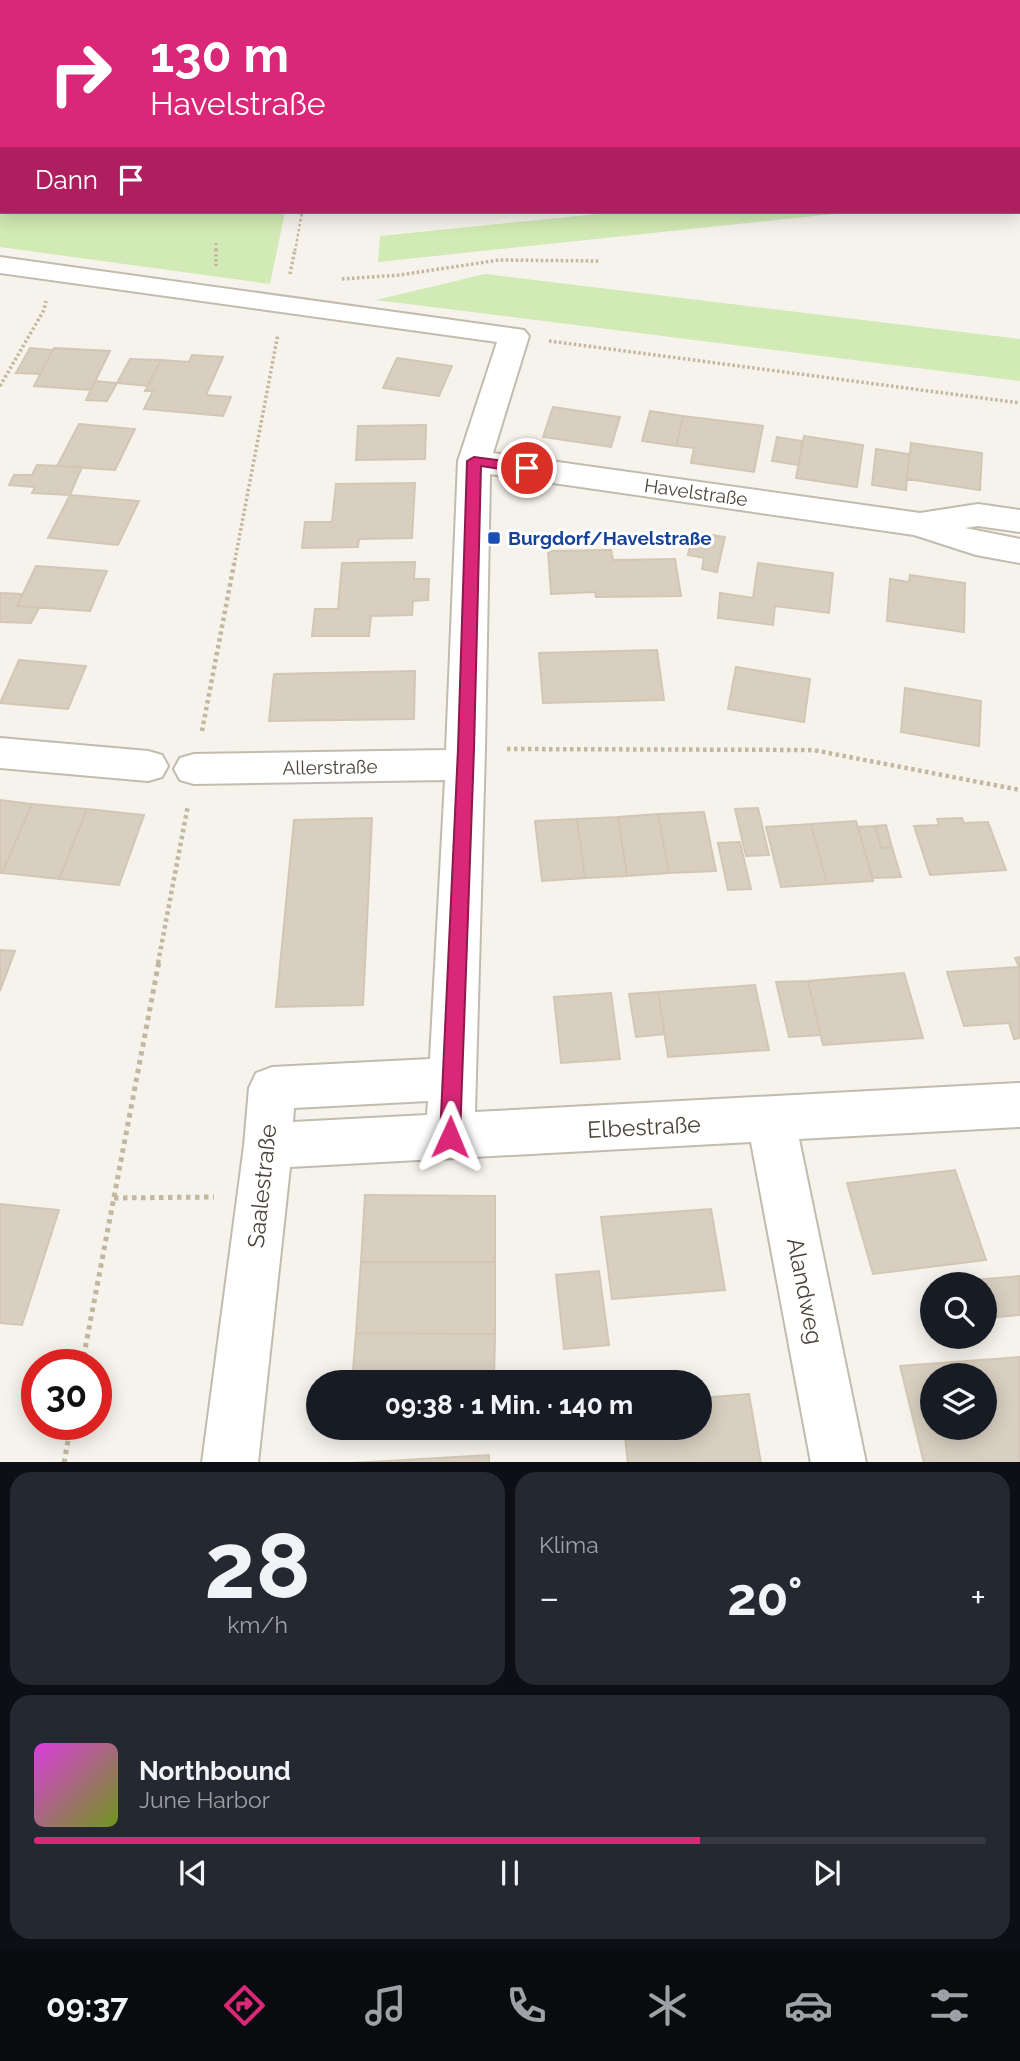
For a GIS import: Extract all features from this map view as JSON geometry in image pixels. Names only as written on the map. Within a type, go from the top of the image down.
[{"type":"street","points":[[0,265],[286,294],[514,336],[474,461],[466,757],[450,1137]]},
{"type":"street","name":"Havelstraße","points":[[474,461],[919,524],[976,544],[1020,551]]},
{"type":"street","name":"Havelstraße","points":[[919,524],[978,515],[1020,521]]},
{"type":"street","points":[[0,753],[148,765]]},
{"type":"street","name":"Allerstraße","points":[[194,769],[466,757]]},
{"type":"street","name":"Saalestraße","points":[[230,1462],[268,1146],[272,1088],[452,1079]]},
{"type":"street","name":"Elbestraße","points":[[268,1146],[1020,1105]]},
{"type":"street","name":"Alandweg","points":[[771,1120],[839,1462]]},
{"type":"path","points":[[85,1349],[194,769],[303,214]]},
{"type":"path","points":[[286,294],[499,260],[599,261]]},
{"type":"path","points":[[0,386],[44,310],[52,272]]},
{"type":"path","points":[[514,336],[1020,403]]},
{"type":"path","points":[[466,757],[813,750],[1020,790]]},
{"type":"path","points":[[114,1198],[262,1197]]},
{"type":"path","points":[[64,1462],[68,1440]]},
{"type":"green space","points":[[0,214],[285,214],[270,284],[0,247]]},
{"type":"green space","points":[[597,214],[834,214],[378,262],[380,236]]},
{"type":"green space","points":[[485,274],[1020,339],[1020,381],[376,300]]},
{"type":"building","points":[[30,348],[53,350],[40,374],[16,373]]},
{"type":"building","points":[[54,348],[110,351],[91,390],[34,386]]},
{"type":"building","points":[[192,355],[223,357],[206,395],[231,397],[223,416],[144,409],[153,391],[145,391],[161,360],[189,362]]},
{"type":"building","points":[[397,358],[452,366],[439,396],[383,388]]},
{"type":"building","points":[[130,359],[161,360],[148,386],[117,383]]},
{"type":"building","points":[[95,381],[117,383],[107,401],[86,400]]},
{"type":"building","points":[[553,407],[620,417],[611,447],[543,437]]},
{"type":"building","points":[[650,411],[683,416],[676,446],[642,441]]},
{"type":"building","points":[[683,416],[763,426],[754,472],[691,463],[694,448],[676,446]]},
{"type":"building","points":[[79,424],[135,429],[115,470],[57,466]]},
{"type":"building","points":[[426,425],[425,459],[356,460],[358,426]]},
{"type":"building","points":[[804,436],[863,445],[857,487],[796,478]]},
{"type":"building","points":[[777,437],[802,441],[799,465],[772,461]]},
{"type":"building","points":[[911,443],[982,453],[980,490],[907,479]]},
{"type":"building","points":[[876,449],[909,454],[906,490],[872,485]]},
{"type":"building","points":[[37,465],[82,467],[70,495],[32,493],[35,487],[9,485],[14,475],[32,475]]},
{"type":"building","points":[[415,483],[412,538],[359,539],[358,547],[302,548],[305,522],[332,522],[336,484]]},
{"type":"building","points":[[70,495],[139,501],[118,545],[48,538]]},
{"type":"building","points":[[693,532],[725,537],[717,572],[702,569],[704,558],[688,555]]},
{"type":"building","points":[[611,550],[613,560],[675,559],[681,596],[596,597],[595,592],[551,594],[548,551]]},
{"type":"building","points":[[415,562],[414,579],[429,579],[428,600],[413,601],[412,615],[371,616],[369,636],[312,636],[315,609],[338,609],[342,563]]},
{"type":"building","points":[[758,563],[833,573],[829,613],[775,606],[773,625],[718,618],[720,593],[753,598]]},
{"type":"building","points":[[36,566],[107,571],[90,611],[17,606]]},
{"type":"building","points":[[910,575],[965,583],[964,632],[887,621],[890,579],[909,582]]},
{"type":"building","points":[[0,593],[22,594],[17,606],[39,608],[31,623],[0,622]]},
{"type":"building","points":[[657,650],[664,700],[543,703],[539,653]]},
{"type":"building","points":[[19,660],[86,666],[68,709],[0,703]]},
{"type":"building","points":[[736,667],[810,679],[804,722],[728,709]]},
{"type":"building","points":[[415,671],[414,719],[269,721],[274,674]]},
{"type":"building","points":[[905,688],[981,701],[979,746],[901,732]]},
{"type":"building","points":[[0,800],[32,804],[2,873],[0,873]]},
{"type":"building","points":[[32,804],[87,809],[59,879],[2,873]]},
{"type":"building","points":[[758,808],[769,855],[746,856],[735,809]]},
{"type":"building","points":[[87,809],[144,815],[119,885],[59,879]]},
{"type":"building","points":[[704,812],[716,871],[669,873],[658,814]]},
{"type":"building","points":[[658,814],[669,873],[627,876],[618,817]]},
{"type":"building","points":[[618,817],[627,876],[585,878],[577,819]]},
{"type":"building","points":[[372,818],[363,1005],[276,1007],[294,820]]},
{"type":"building","points":[[962,818],[964,823],[988,822],[1006,870],[930,875],[914,826],[939,825],[937,819]]},
{"type":"building","points":[[577,819],[585,878],[542,881],[535,821]]},
{"type":"building","points":[[856,821],[873,881],[827,884],[811,824]]},
{"type":"building","points":[[811,824],[827,884],[781,887],[766,827]]},
{"type":"building","points":[[886,825],[892,847],[881,848],[875,826]]},
{"type":"building","points":[[875,826],[881,848],[892,847],[901,877],[873,878],[858,827]]},
{"type":"building","points":[[740,842],[751,889],[728,890],[718,843]]},
{"type":"building","points":[[0,950],[15,951],[0,991]]},
{"type":"building","points":[[1020,957],[1020,1038],[1014,1039],[1009,1023],[964,1026],[947,972],[1019,967],[1015,958]]},
{"type":"building","points":[[904,973],[923,1038],[823,1045],[808,981]]},
{"type":"building","points":[[808,981],[821,1035],[789,1037],[776,982]]},
{"type":"building","points":[[755,985],[769,1050],[668,1057],[658,992]]},
{"type":"building","points":[[658,992],[665,1034],[636,1037],[629,994]]},
{"type":"building","points":[[611,993],[620,1059],[561,1063],[554,997]]},
{"type":"building","points":[[955,1170],[986,1260],[873,1274],[847,1183]]},
{"type":"building","points":[[365,1195],[495,1196],[495,1262],[361,1262]]},
{"type":"building","points":[[0,1204],[59,1210],[22,1325],[0,1323]]},
{"type":"building","points":[[711,1209],[725,1290],[612,1299],[601,1217]]},
{"type":"building","points":[[361,1262],[495,1262],[495,1334],[356,1333]]},
{"type":"building","points":[[599,1271],[609,1345],[564,1349],[556,1275]]},
{"type":"building","points":[[1020,1276],[1020,1315],[997,1317],[997,1278]]},
{"type":"building","points":[[356,1333],[495,1334],[494,1370],[353,1370]]},
{"type":"building","points":[[1020,1357],[1020,1462],[924,1462],[900,1366],[920,1364],[920,1440],[997,1440],[997,1363],[940,1363]]},
{"type":"building","points":[[749,1394],[761,1462],[628,1462],[625,1440],[712,1440],[712,1397]]},
{"type":"building","points":[[489,1455],[489,1462],[369,1462]]},
{"type":"place","name":"Burgdorf/Havelstraße","points":[[494,538]]},
{"type":"route","points":[[450,1137],[466,749],[474,461],[527,468]]}]
